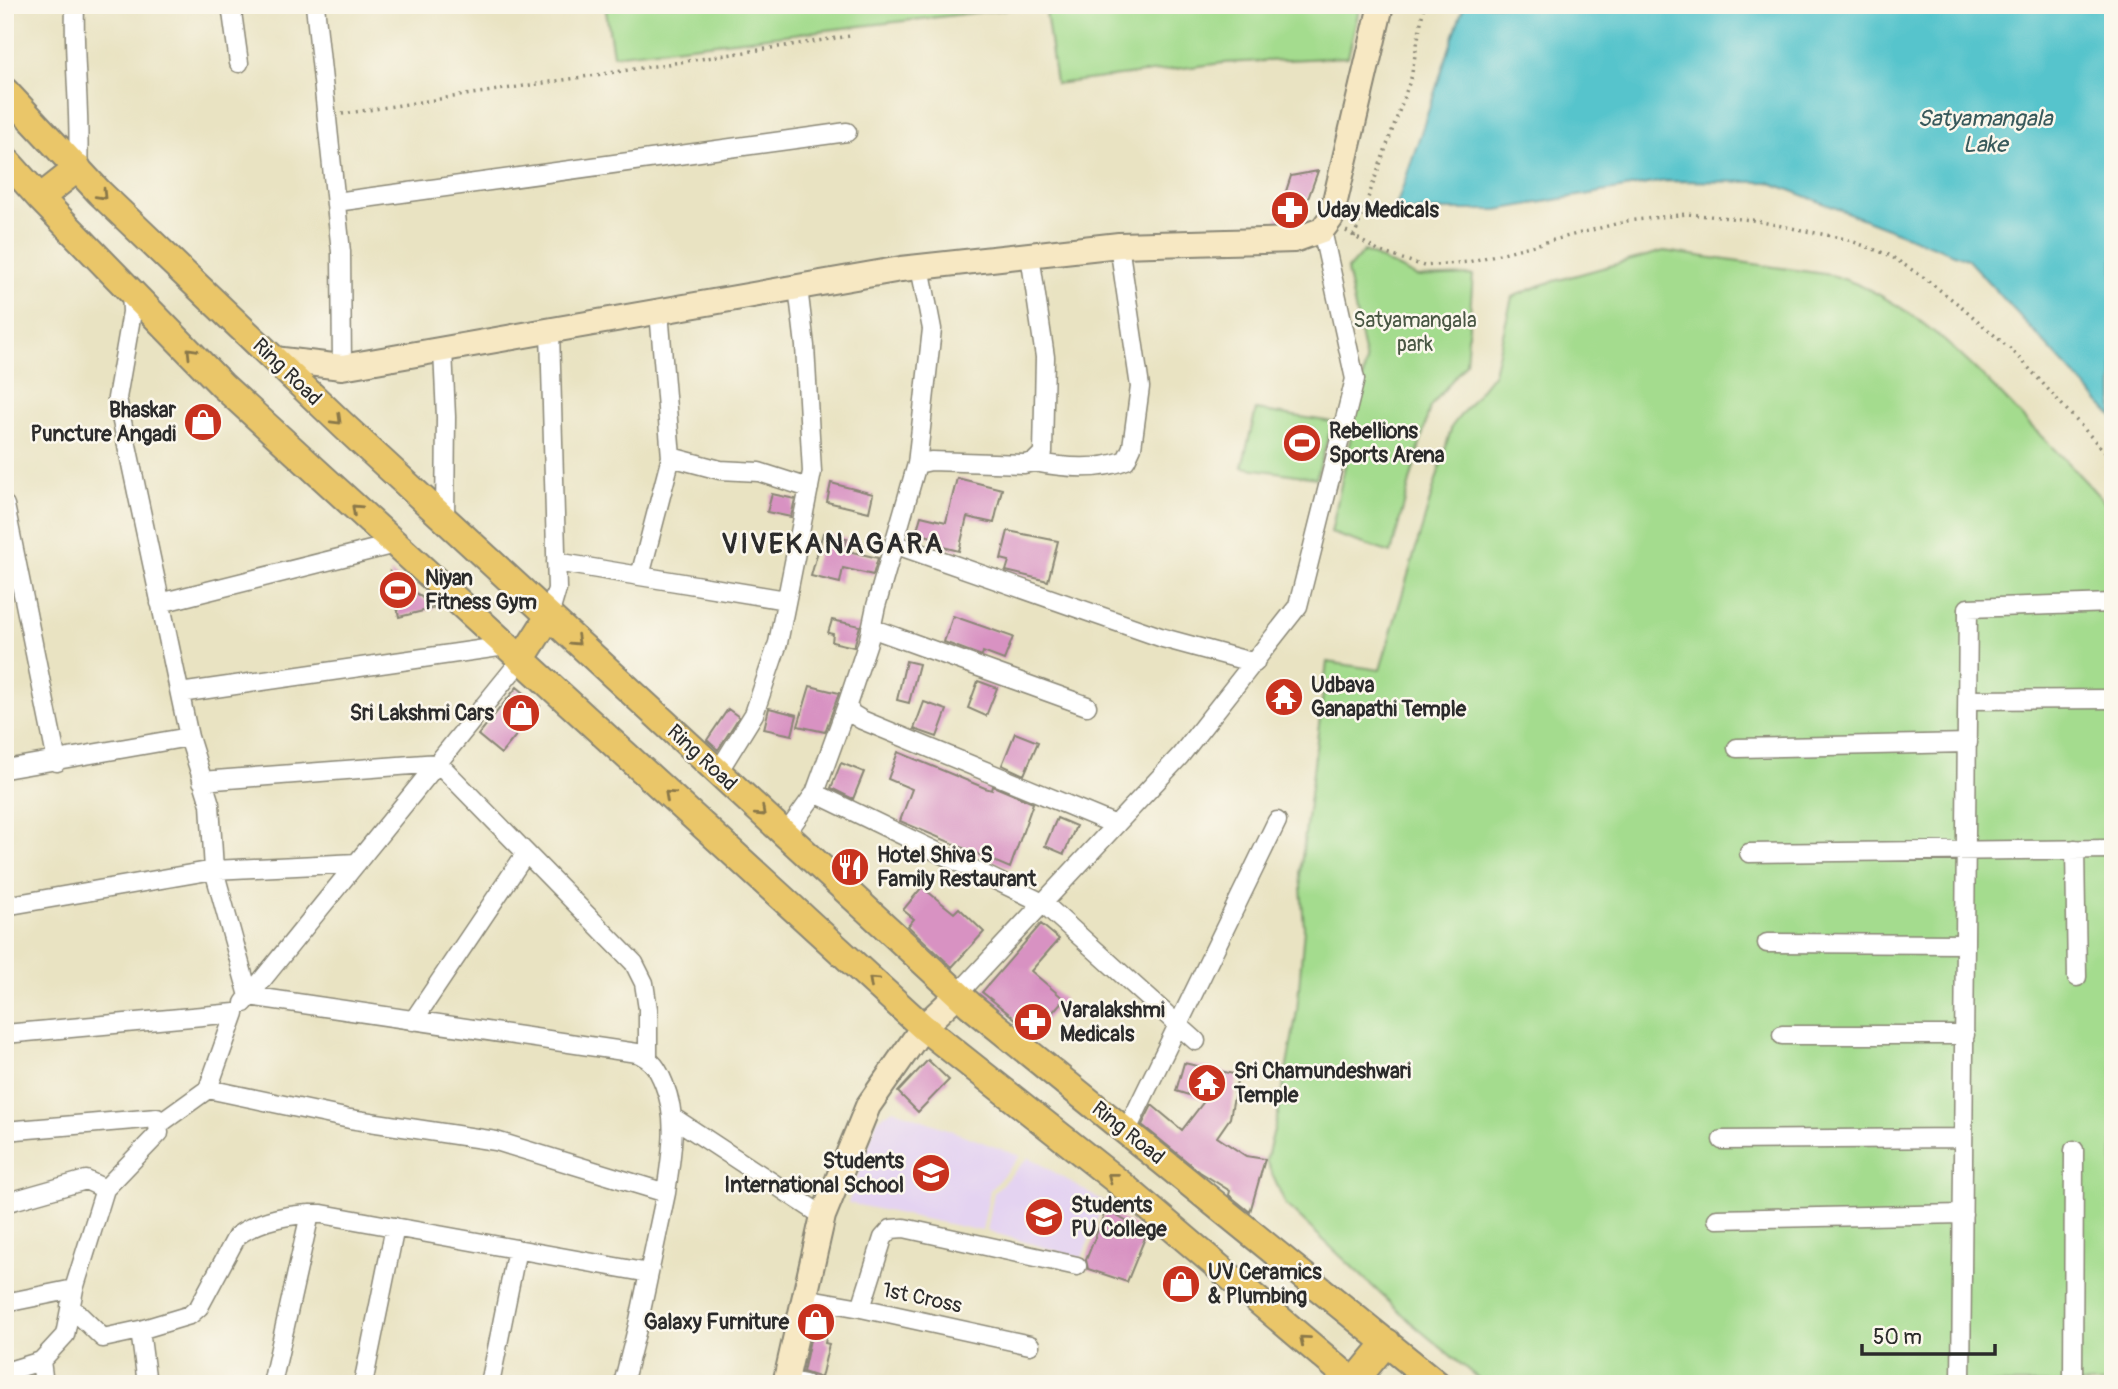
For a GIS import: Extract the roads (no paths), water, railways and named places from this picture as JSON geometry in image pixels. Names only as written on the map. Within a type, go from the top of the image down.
[{"type":"main road","name":"Ring Road","points":[[5,91],[100,193],[274,359],[958,994],[1437,1384]]},
{"type":"main road","points":[[40,198],[78,168]]},
{"type":"main road","name":"Ring Road","points":[[10,170],[222,385],[923,1027],[1121,1184],[1355,1383]]},
{"type":"main road","points":[[513,653],[549,616]]},
{"type":"main road","points":[[1355,1383],[1387,1342]]},
{"type":"street","points":[[75,5],[74,48],[80,125],[78,168]]},
{"type":"street","points":[[231,5],[239,63]]},
{"type":"street","points":[[315,5],[341,251],[342,367]]},
{"type":"street","points":[[792,1382],[804,1298],[822,1216],[868,1106],[923,1027],[958,994],[1180,757],[1298,606],[1355,379],[1327,224],[1381,5]]},
{"type":"street","points":[[335,202],[847,132]]},
{"type":"street","points":[[274,359],[342,367],[920,267],[1119,245],[1294,240],[1327,224]]},
{"type":"street","points":[[917,464],[932,461],[1034,462],[1078,467],[1116,464],[1126,460],[1132,447],[1140,387],[1119,245]]},
{"type":"street","points":[[1030,255],[1045,357],[1043,453],[1034,462]]},
{"type":"street","points":[[785,835],[815,793],[847,705],[917,464],[932,329],[920,267]]},
{"type":"street","points":[[718,772],[754,715],[778,643],[812,472],[805,346],[798,287]]},
{"type":"street","points":[[131,290],[132,312],[117,398],[189,737],[210,804],[214,870],[249,996]]},
{"type":"street","points":[[640,576],[671,457],[659,311]]},
{"type":"street","points":[[549,616],[557,589],[550,331]]},
{"type":"street","points":[[443,349],[446,417],[445,519]]},
{"type":"street","points":[[671,457],[720,470],[759,472],[809,488]]},
{"type":"street","points":[[5,505],[57,762]]},
{"type":"street","points":[[160,603],[395,544]]},
{"type":"street","points":[[894,544],[1163,638],[1255,663]]},
{"type":"street","points":[[556,562],[786,600]]},
{"type":"street","points":[[1961,1384],[1968,608],[2113,603]]},
{"type":"street","points":[[871,628],[1087,706]]},
{"type":"street","points":[[180,693],[513,653]]},
{"type":"street","points":[[158,1125],[208,1089],[235,1013],[438,762],[513,653]]},
{"type":"street","points":[[1968,700],[2113,699]]},
{"type":"street","points":[[847,705],[852,714],[862,720],[1116,825]]},
{"type":"street","points":[[5,769],[189,737]]},
{"type":"street","points":[[1737,748],[1968,743]]},
{"type":"street","points":[[202,781],[438,762]]},
{"type":"street","points":[[438,762],[634,963],[644,983],[648,1009],[648,1058]]},
{"type":"street","points":[[815,793],[1043,903],[1196,1041]]},
{"type":"street","points":[[1126,1132],[1277,821]]},
{"type":"street","points":[[2075,849],[2077,977]]},
{"type":"street","points":[[1749,853],[2113,849]]},
{"type":"street","points":[[413,1021],[526,853]]},
{"type":"street","points":[[5,906],[214,870],[357,863]]},
{"type":"street","points":[[1767,943],[1965,944]]},
{"type":"street","points":[[249,996],[637,1053],[648,1058],[658,1068],[671,1101],[674,1118],[666,1193],[623,1384]]},
{"type":"street","points":[[5,1034],[235,1013]]},
{"type":"street","points":[[1782,1035],[1965,1035]]},
{"type":"street","points":[[208,1089],[350,1119],[496,1141],[666,1193]]},
{"type":"street","points":[[5,1131],[157,1118],[159,1133],[104,1189],[72,1297],[65,1335],[41,1361],[5,1372]]},
{"type":"street","points":[[674,1118],[822,1216]]},
{"type":"street","points":[[1722,1140],[1964,1138]]},
{"type":"street","points":[[2073,1384],[2074,1150]]},
{"type":"street","points":[[5,1203],[86,1180],[104,1189]]},
{"type":"street","points":[[72,1297],[103,1338],[190,1315],[199,1307],[237,1236],[247,1228],[310,1213],[649,1273]]},
{"type":"street","points":[[272,1384],[310,1213]]},
{"type":"street","points":[[1717,1219],[1963,1214]]},
{"type":"street","points":[[363,1384],[395,1227]]},
{"type":"street","points":[[861,1308],[883,1238],[891,1229],[904,1228],[1077,1266]]},
{"type":"street","points":[[490,1384],[517,1249]]},
{"type":"street","points":[[5,1303],[72,1297]]},
{"type":"street","name":"1st Cross","points":[[804,1298],[1030,1345]]},
{"type":"street","points":[[140,1330],[148,1384]]},
{"type":"street","points":[[41,1361],[44,1384]]},
{"type":"water","name":"Satyamangala Lake","points":[[1464,5],[2113,5],[2113,417],[1967,259],[1769,182],[1665,181],[1497,210],[1395,210]]},
{"type":"place","name":"Uday Medicals","points":[[1290,210]]},
{"type":"place","name":"Bhaskar Puncture Angadi","points":[[203,422]]},
{"type":"place","name":"Rebellions Sports Arena","points":[[1302,443]]},
{"type":"place","name":"Niyan Fitness Gym","points":[[398,590]]},
{"type":"place","name":"Udbava Ganapathi Temple","points":[[1284,697]]},
{"type":"place","name":"Sri Lakshmi Cars","points":[[521,713]]},
{"type":"place","name":"Hotel Shiva S Family Restaurant","points":[[850,867]]},
{"type":"place","name":"Varalakshmi Medicals","points":[[1033,1022]]},
{"type":"place","name":"Sri Chamundeshwari Temple","points":[[1207,1083]]},
{"type":"place","name":"Students International School","points":[[931,1173]]},
{"type":"place","name":"Students PU College","points":[[1044,1217]]},
{"type":"place","name":"UV Ceramics & Plumbing","points":[[1181,1284]]},
{"type":"place","name":"Galaxy Furniture","points":[[816,1322]]},
{"type":"district","name":"VIVEKANAGARA","points":[[833,544]]},
{"type":"park label","name":"Satyamangala park","points":[[1415,332]]}]
